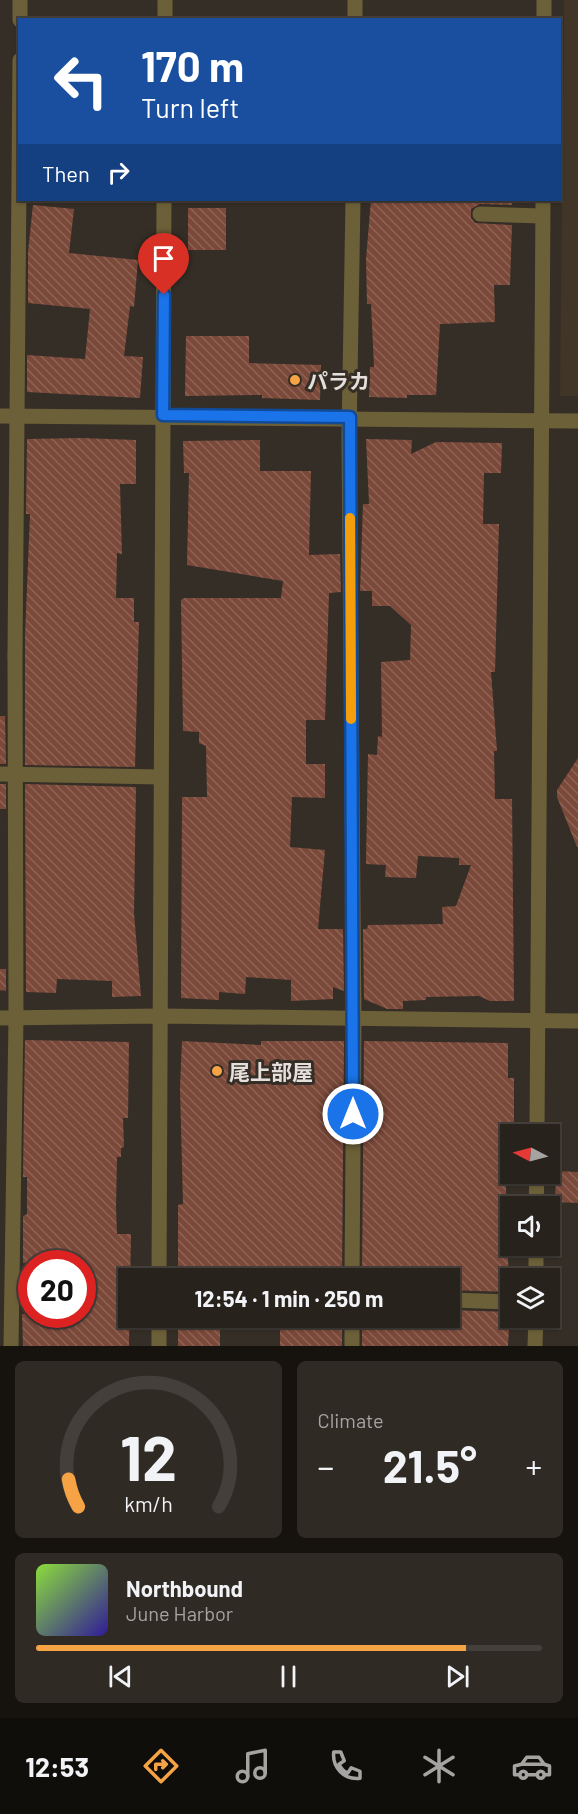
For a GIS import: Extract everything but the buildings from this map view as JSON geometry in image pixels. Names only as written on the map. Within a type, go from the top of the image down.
[{"type":"street","points":[[20,0],[20,18]]},
{"type":"street","points":[[165,0],[165,18]]},
{"type":"street","points":[[355,0],[355,18]]},
{"type":"street","points":[[544,0],[544,18]]},
{"type":"street","points":[[11,1346],[8,775],[15,656],[19,201]]},
{"type":"street","points":[[159,1268],[164,201]]},
{"type":"street","points":[[352,1268],[354,1020],[350,417],[353,201]]},
{"type":"street","points":[[537,1124],[543,201]]},
{"type":"street","points":[[480,214],[542,216]]},
{"type":"street","points":[[0,416],[163,415],[578,421]]},
{"type":"street","points":[[8,775],[161,777]]},
{"type":"street","points":[[8,1018],[160,1016],[578,1021]]},
{"type":"street","points":[[460,1300],[500,1302]]},
{"type":"street","points":[[159,1328],[159,1346]]},
{"type":"street","points":[[352,1328],[352,1346]]},
{"type":"street","points":[[536,1328],[536,1346]]},
{"type":"shaded area","points":[[564,0],[578,0],[578,396],[560,396]]},
{"type":"slow traffic","points":[[350,518],[351,719]]},
{"type":"place","name":"パラカ","points":[[295,380]]},
{"type":"place","name":"尾上部屋","points":[[217,1071]]},
{"type":"route","points":[[164,295],[163,415],[350,417],[353,1114]]}]
